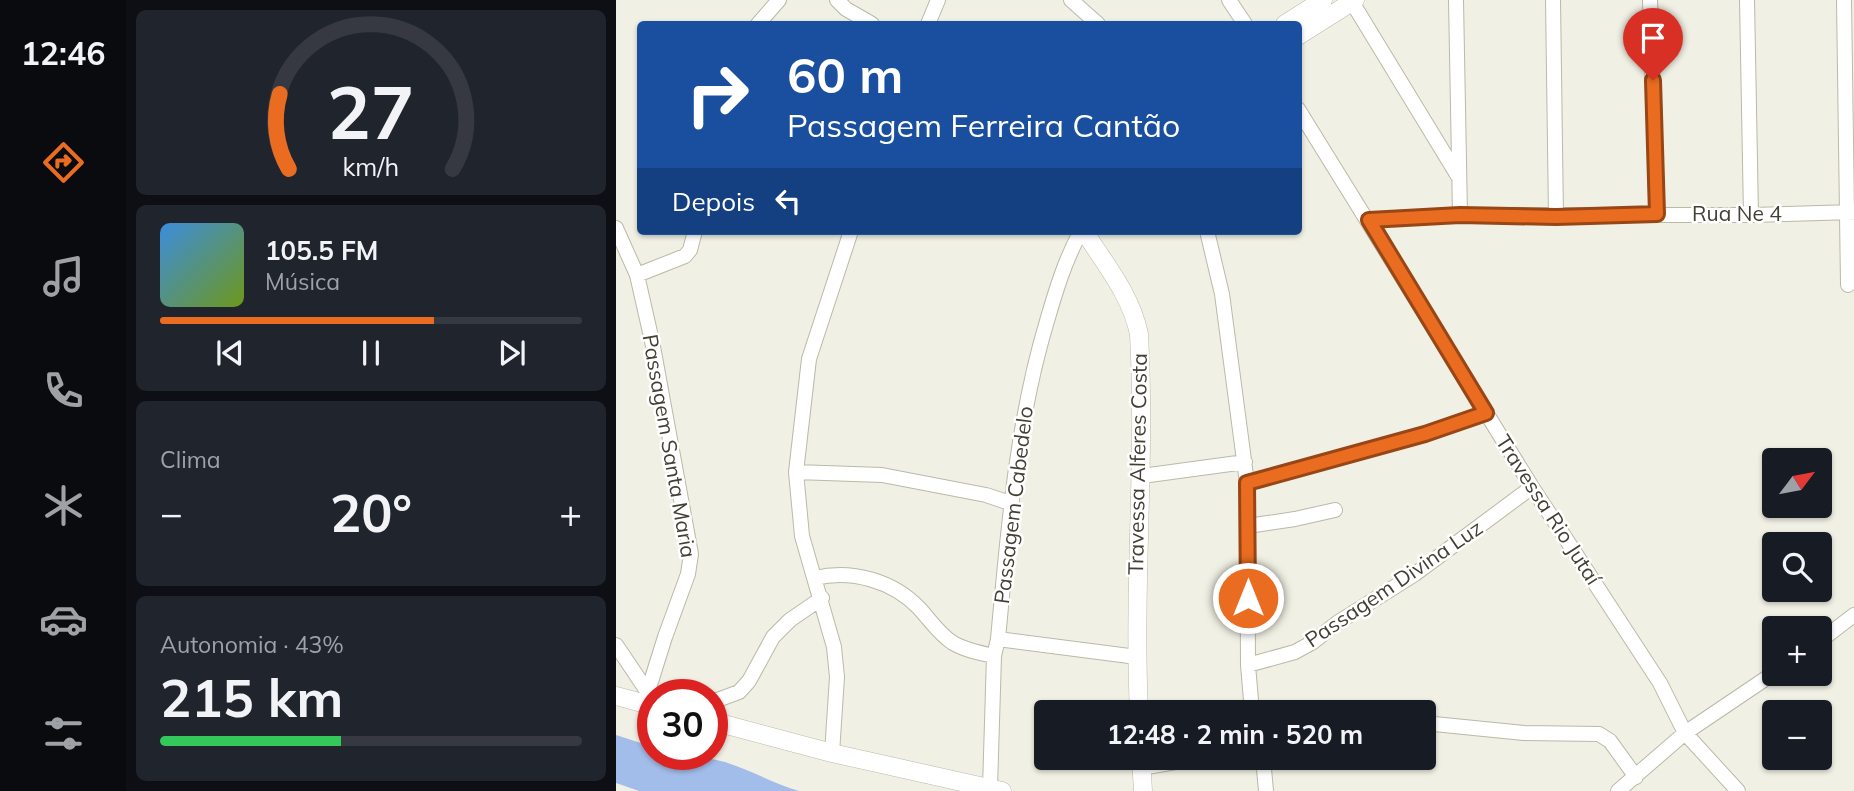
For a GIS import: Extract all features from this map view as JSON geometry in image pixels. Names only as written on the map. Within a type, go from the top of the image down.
[{"type":"street","points":[[761,21],[779,0]]},
{"type":"street","points":[[837,0],[846,9],[867,21]]},
{"type":"street","points":[[929,21],[938,0]]},
{"type":"street","points":[[1071,0],[1095,21]]},
{"type":"street","points":[[1229,0],[1243,21]]},
{"type":"street","points":[[1290,21],[1323,0]]},
{"type":"street","points":[[1456,0],[1460,215]]},
{"type":"street","points":[[1553,0],[1556,217]]},
{"type":"street","points":[[1650,0],[1657,214]]},
{"type":"street","points":[[1747,0],[1751,215]]},
{"type":"street","points":[[1844,0],[1851,212],[1848,285]]},
{"type":"street","points":[[1302,34],[1354,1],[1458,177]]},
{"type":"street","name":"Travessa Rio Jutaí","points":[[1302,116],[1369,220],[1532,487],[1660,683],[1685,733],[1738,791]]},
{"type":"street","name":"Rua Ne 4","points":[[1369,220],[1460,215],[1556,217],[1851,212]]},
{"type":"street","name":"Passagem Santa Maria","points":[[616,228],[637,275],[652,341],[691,554],[688,573],[655,679]]},
{"type":"street","points":[[637,275],[685,256],[690,250],[694,235]]},
{"type":"street","points":[[832,753],[837,677],[834,646],[802,536],[796,472],[809,359],[850,235]]},
{"type":"street","name":"Passagem Cabedelo","points":[[996,789],[994,656],[998,639],[1010,503],[1037,352],[1065,262],[1080,235]]},
{"type":"street","name":"Travessa Alferes Costa","points":[[1085,235],[1127,298],[1135,315],[1140,359],[1142,476],[1137,540],[1138,700]]},
{"type":"street","points":[[1208,235],[1222,294],[1247,483],[1248,665],[1251,700]]},
{"type":"street","points":[[1247,483],[1425,434],[1486,413]]},
{"type":"street","points":[[1142,476],[1245,462]]},
{"type":"street","points":[[796,472],[882,475],[986,495],[1010,503]]},
{"type":"street","name":"Passagem Divina Luz","points":[[1248,665],[1295,652],[1313,642],[1337,623],[1415,574],[1532,487]]},
{"type":"street","points":[[1248,526],[1335,510]]},
{"type":"street","points":[[815,578],[843,575],[881,582],[909,600],[952,643],[994,656]]},
{"type":"street","points":[[728,696],[739,692],[749,681],[773,637],[790,620],[822,598]]},
{"type":"street","points":[[1832,631],[1854,615]]},
{"type":"street","points":[[998,639],[1136,657]]},
{"type":"street","points":[[616,645],[637,681]]},
{"type":"street","points":[[1618,791],[1685,733],[1762,681]]},
{"type":"street","points":[[616,696],[637,699]]},
{"type":"street","points":[[1436,724],[1524,733],[1600,734],[1610,741],[1636,777]]},
{"type":"street","points":[[728,725],[832,753],[996,789]]},
{"type":"street","points":[[1142,770],[1143,791]]},
{"type":"street","points":[[1264,770],[1266,791]]},
{"type":"water","points":[[616,735],[637,742],[637,770],[728,770],[728,763],[799,791],[639,791],[616,783]]},
{"type":"route","points":[[1248,598],[1247,483],[1425,434],[1486,413],[1369,220],[1460,215],[1556,217],[1657,214],[1653,80]]}]
